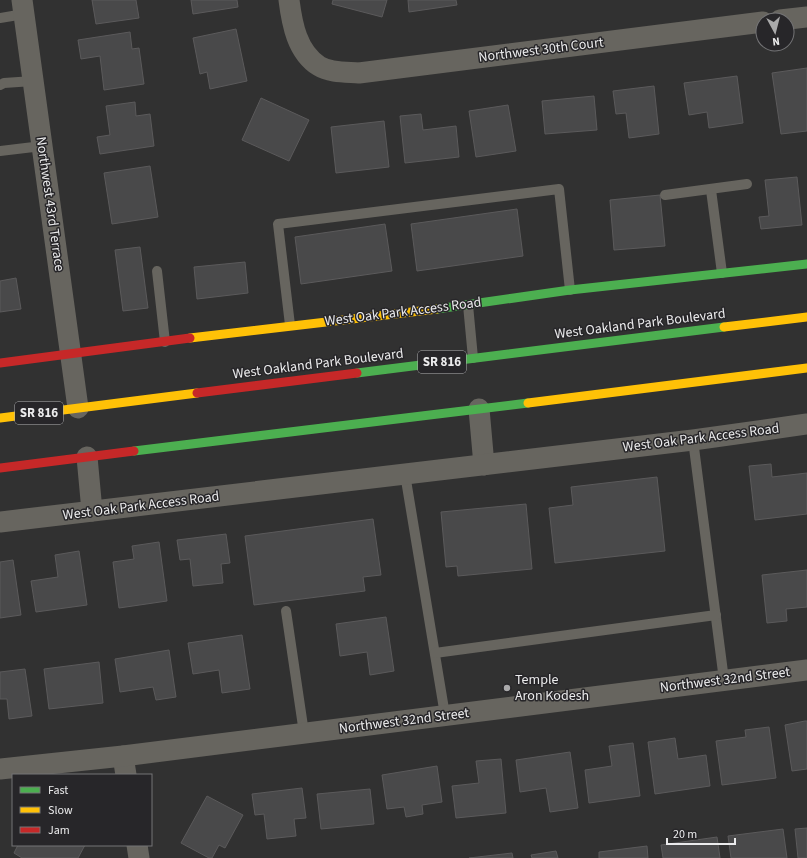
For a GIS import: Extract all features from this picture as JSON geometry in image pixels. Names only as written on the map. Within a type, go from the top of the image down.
[{"type":"main road","name":"West Oak Park Access Road","points":[[0,363],[290,325],[468,306],[570,290],[807,264]]},
{"type":"main road","name":"West Oakland Park Boulevard","points":[[0,418],[807,317]]},
{"type":"main road","points":[[0,468],[807,368]]},
{"type":"street","name":"Northwest 30th Court","points":[[288,0],[292,26],[306,54],[320,67],[337,72],[359,73],[755,23]]},
{"type":"street","points":[[795,18],[807,16],[805,0]]},
{"type":"street","name":"Northwest 43rd Terrace","points":[[23,7],[78,408]]},
{"type":"street","points":[[479,409],[484,465]]},
{"type":"street","name":"West Oak Park Access Road","points":[[0,522],[693,440],[807,424]]},
{"type":"street","points":[[87,457],[92,512]]},
{"type":"street","name":"Northwest 32nd Street","points":[[0,769],[125,766],[304,733],[807,670]]},
{"type":"street","points":[[137,846],[139,858]]},
{"type":"lane","points":[[0,18],[23,7]]},
{"type":"lane","points":[[0,85],[4,83],[33,81]]},
{"type":"lane","points":[[0,151],[42,146]]},
{"type":"lane","points":[[665,195],[747,184]]},
{"type":"lane","points":[[290,325],[278,224],[559,189],[570,290]]},
{"type":"lane","points":[[711,190],[722,274]]},
{"type":"lane","points":[[157,271],[165,342]]},
{"type":"lane","points":[[468,306],[474,358]]},
{"type":"lane","points":[[693,440],[724,680]]},
{"type":"lane","points":[[405,474],[445,715]]},
{"type":"lane","points":[[286,611],[304,733]]},
{"type":"lane","points":[[434,653],[716,615]]},
{"type":"building","points":[[92,0],[136,0],[139,18],[96,24]]},
{"type":"building","points":[[191,0],[237,0],[238,7],[193,14]]},
{"type":"building","points":[[333,0],[387,0],[382,17],[332,4]]},
{"type":"building","points":[[408,0],[456,0],[457,5],[409,12]]},
{"type":"building","points":[[236,29],[247,81],[210,89],[207,72],[200,74],[193,38]]},
{"type":"building","points":[[130,32],[132,49],[139,48],[144,84],[104,90],[100,56],[81,59],[78,40]]},
{"type":"building","points":[[807,68],[807,131],[781,134],[772,73]]},
{"type":"building","points":[[737,76],[743,123],[709,128],[707,112],[689,115],[684,83]]},
{"type":"building","points":[[654,86],[659,134],[629,138],[626,113],[616,114],[613,91]]},
{"type":"building","points":[[594,96],[597,130],[545,134],[542,101]]},
{"type":"building","points":[[261,98],[309,120],[289,161],[242,140]]},
{"type":"building","points":[[135,102],[136,116],[150,114],[154,146],[100,154],[97,137],[110,135],[106,106]]},
{"type":"building","points":[[508,105],[516,151],[476,157],[469,111]]},
{"type":"building","points":[[421,114],[423,130],[456,126],[459,157],[405,163],[400,116]]},
{"type":"building","points":[[384,121],[389,167],[336,173],[331,127]]},
{"type":"building","points":[[150,166],[158,217],[112,224],[104,173]]},
{"type":"building","points":[[797,177],[802,225],[761,229],[759,217],[769,216],[765,180]]},
{"type":"building","points":[[660,195],[665,246],[614,250],[610,200]]},
{"type":"building","points":[[517,209],[523,256],[417,271],[411,224]]},
{"type":"building","points":[[385,224],[392,271],[301,284],[295,237]]},
{"type":"building","points":[[140,247],[148,308],[123,311],[115,250]]},
{"type":"building","points":[[245,262],[248,293],[197,299],[194,267]]},
{"type":"building","points":[[16,278],[21,309],[0,312],[0,281]]},
{"type":"building","points":[[771,464],[772,477],[807,473],[807,514],[755,520],[749,466]]},
{"type":"building","points":[[657,477],[665,551],[555,563],[549,508],[573,505],[571,487]]},
{"type":"building","points":[[526,504],[532,569],[458,576],[457,566],[446,567],[441,512]]},
{"type":"building","points":[[373,519],[381,575],[363,577],[365,591],[254,605],[245,536]]},
{"type":"building","points":[[226,534],[230,563],[221,564],[223,583],[193,586],[190,559],[180,560],[177,540]]},
{"type":"building","points":[[159,542],[167,601],[119,608],[113,562],[134,559],[132,546]]},
{"type":"building","points":[[79,551],[87,605],[36,612],[31,581],[58,577],[55,555]]},
{"type":"building","points":[[13,560],[21,615],[0,618],[0,562]]},
{"type":"building","points":[[807,570],[807,607],[786,609],[787,621],[767,623],[762,575]]},
{"type":"building","points":[[386,617],[394,671],[370,675],[367,652],[340,656],[336,624]]},
{"type":"building","points":[[242,635],[250,689],[222,693],[219,670],[193,674],[188,643]]},
{"type":"building","points":[[169,650],[176,697],[156,700],[153,687],[120,692],[115,659]]},
{"type":"building","points":[[99,662],[103,703],[49,709],[44,669]]},
{"type":"building","points":[[25,669],[32,716],[9,719],[7,699],[0,699],[0,672]]},
{"type":"building","points":[[807,721],[807,769],[792,771],[785,725]]},
{"type":"building","points":[[769,727],[776,778],[722,785],[716,741],[746,737],[745,730]]},
{"type":"building","points":[[675,738],[678,759],[706,755],[710,786],[655,794],[648,742]]},
{"type":"building","points":[[633,743],[640,796],[589,803],[585,770],[612,766],[609,746]]},
{"type":"building","points":[[570,752],[578,808],[550,812],[546,788],[520,792],[516,760]]},
{"type":"building","points":[[501,759],[506,813],[456,818],[452,786],[479,783],[476,761]]},
{"type":"building","points":[[437,766],[442,802],[422,805],[423,814],[406,817],[404,807],[387,809],[382,775]]},
{"type":"building","points":[[302,788],[306,818],[294,819],[296,836],[267,839],[264,814],[255,815],[252,794]]},
{"type":"building","points":[[370,789],[374,824],[321,829],[317,794]]},
{"type":"building","points":[[207,796],[243,815],[225,848],[219,845],[212,858],[209,858],[181,843]]},
{"type":"building","points":[[807,828],[807,858],[798,858],[795,829]]},
{"type":"building","points":[[783,829],[787,858],[731,858],[728,836]]},
{"type":"building","points":[[717,837],[720,858],[663,858],[661,845]]},
{"type":"building","points":[[18,846],[84,846],[78,858],[22,858],[14,853]]},
{"type":"building","points":[[647,846],[648,858],[599,858],[599,852]]},
{"type":"building","points":[[556,851],[558,858],[532,858],[531,855]]},
{"type":"building","points":[[512,853],[513,858],[469,858]]},
{"type":"traffic: fast","points":[[437,309],[570,290],[807,264]]},
{"type":"traffic: fast","points":[[357,373],[724,327]]},
{"type":"traffic: fast","points":[[134,451],[528,403]]},
{"type":"traffic: slow","points":[[190,338],[437,309]]},
{"type":"traffic: slow","points":[[724,327],[807,317]]},
{"type":"traffic: slow","points":[[528,403],[807,368]]},
{"type":"traffic: slow","points":[[0,418],[197,393]]},
{"type":"traffic: jam","points":[[0,363],[190,338]]},
{"type":"traffic: jam","points":[[197,393],[357,373]]},
{"type":"traffic: jam","points":[[0,468],[134,451]]},
{"type":"place","name":"Temple Aron Kodesh","points":[[507,688]]}]
